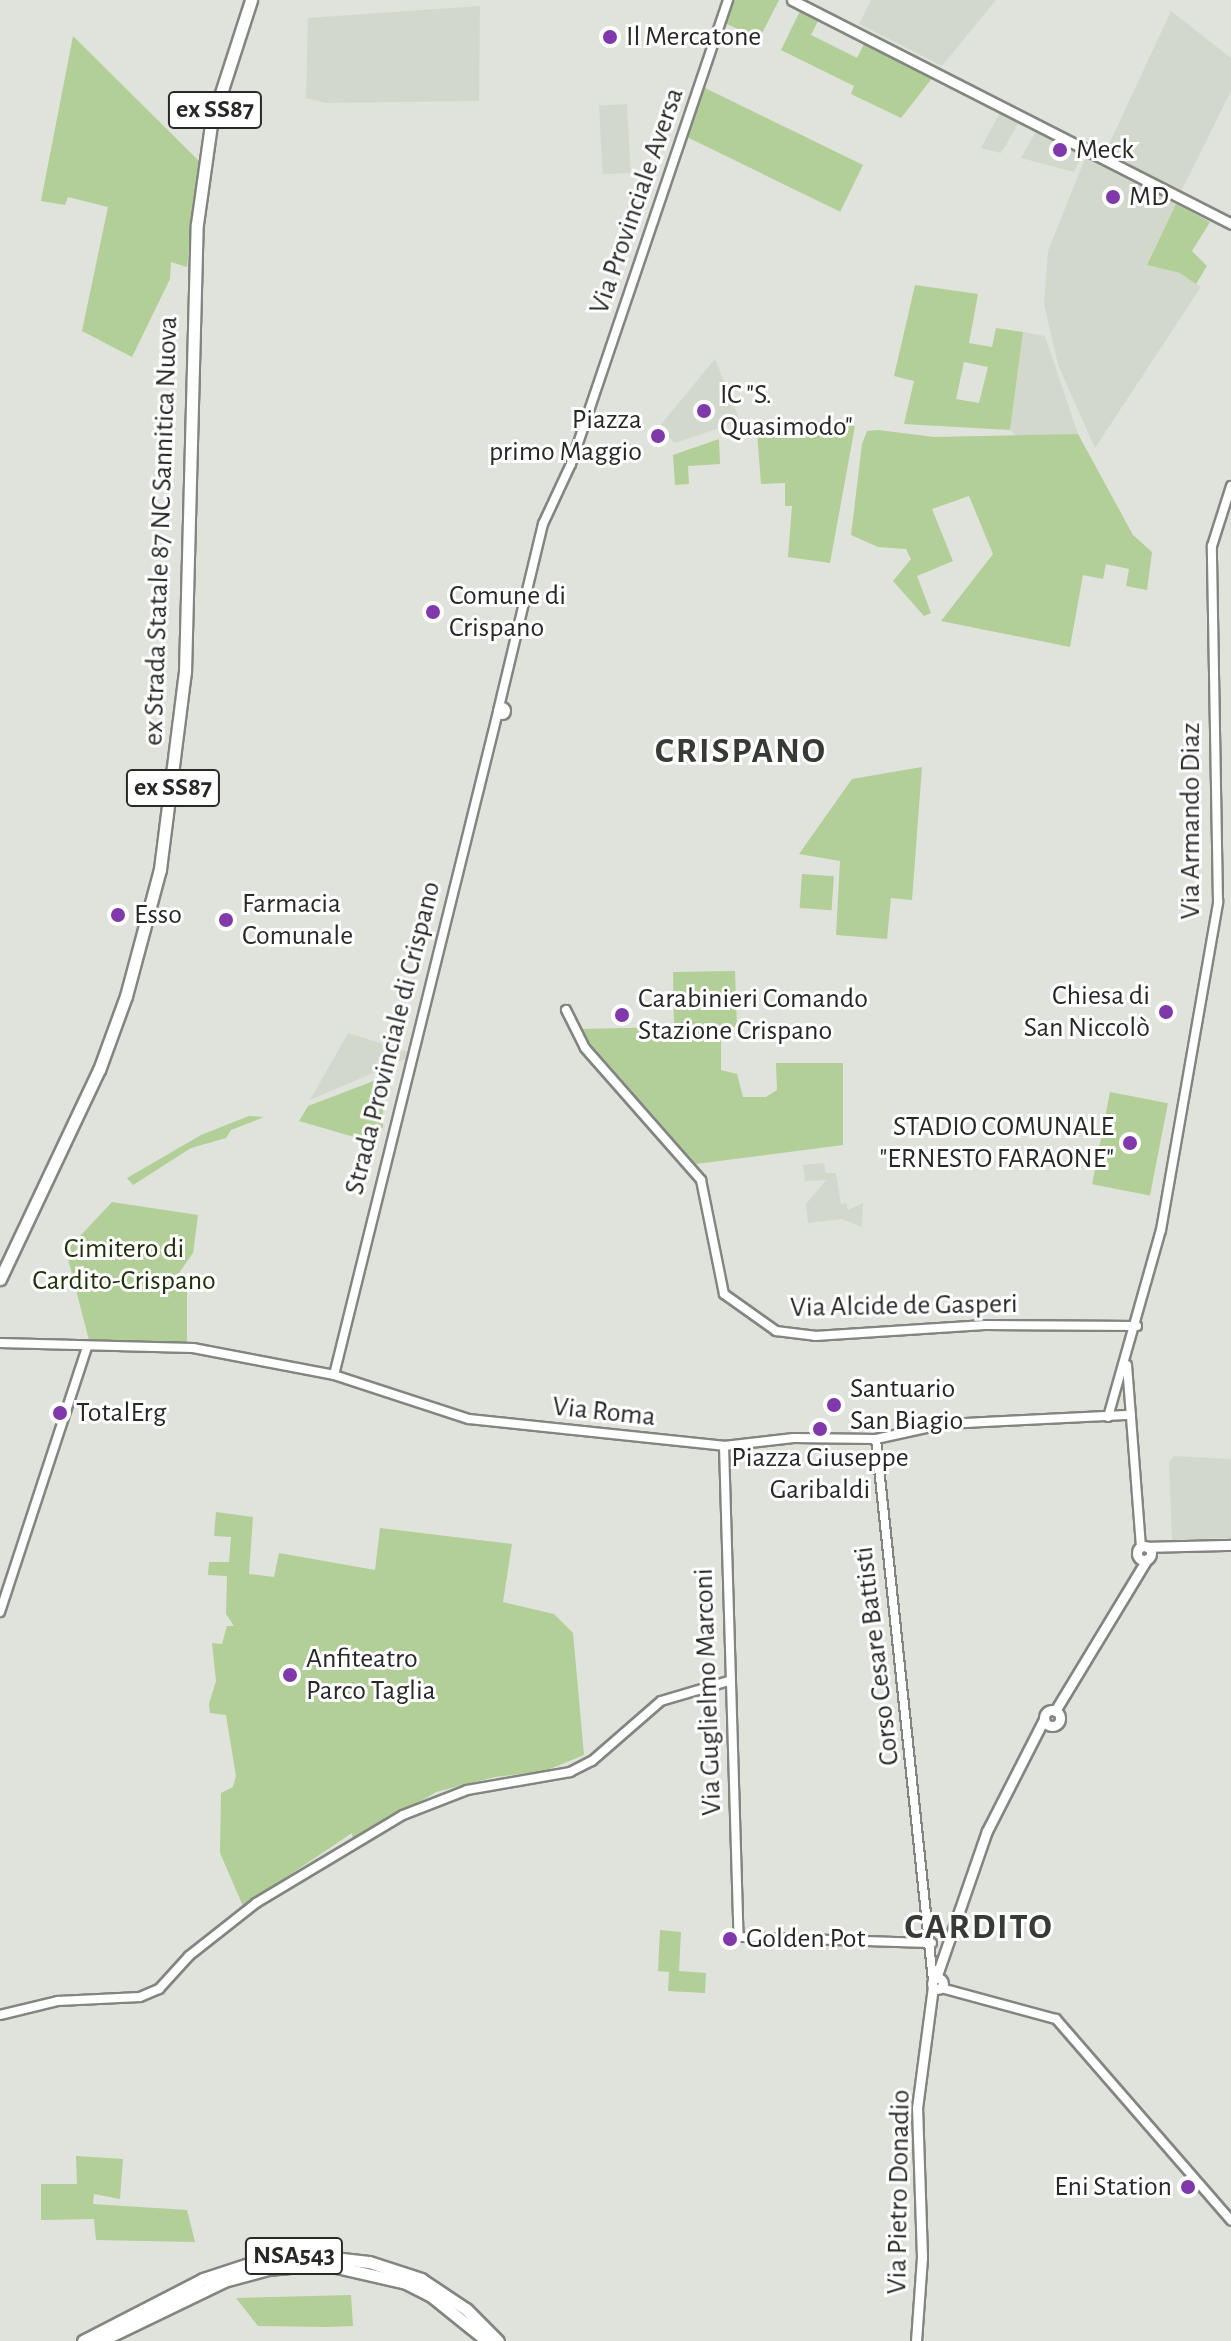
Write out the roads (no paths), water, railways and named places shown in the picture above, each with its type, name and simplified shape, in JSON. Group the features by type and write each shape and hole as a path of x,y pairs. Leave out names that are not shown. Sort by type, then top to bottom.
{"highway":[{"name":"ex Strada Statale 87 NC Sannitica Nuova","path":"0,1279 74,1130 126,996 171,805 185,672 197,224 214,111 251,0"},
{"name":"NSA543","path":"83,2341 203,2279 262,2261 307,2255 369,2262 421,2279 466,2309 498,2341"},
{"name":"NSA543","path":"100,2341 224,2281 323,2264 406,2283 442,2303 487,2341"}],"main road":[{"path":"792,0 1231,224"},
{"path":"1144,1556 1159,1547 1231,1545"},
{"name":"Via Pietro Donadio","path":"916,2341 922,2257 917,2108 940,1984 987,1831 1047,1722 1059,1721 1055,1711 1144,1556"}],"street":[{"name":"Via Provinciale Aversa","path":"571,464 728,0"},
{"name":"Strada Provinciale di Crispano","path":"334,1375 537,545 556,491 571,464"},
{"name":"Via Armando Diaz","path":"1108,1417 1137,1326 1161,1230 1218,902 1212,546 1231,486"},
{"name":"Via Alcide de Gasperi","path":"566,1010 585,1048 690,1164 709,1205 724,1294 776,1331 815,1336 985,1325 1137,1326"},
{"name":"Via Roma","path":"0,1343 87,1348 193,1348 334,1375 469,1419 724,1446 794,1438 876,1439 944,1424 1131,1415"},
{"path":"0,1612 87,1348"},
{"path":"1127,1361 1144,1556"},
{"path":"1119,1386 1124,1383 1129,1389"},
{"name":"Corso Cesare Battisti","path":"876,1439 932,1943 940,1984"},
{"name":"Via Guglielmo Marconi","path":"724,1446 739,1937 932,1943"},
{"path":"0,2015 58,2001 126,2001 159,1989 189,1956 256,1903 403,1815 467,1790 570,1772 592,1761 661,1701 729,1681"},
{"path":"940,1984 1056,2019 1231,2220"}],"place":[{"name":"Il Mercatone","path":"610,37"},
{"name":"Meck","path":"1060,150"},
{"name":"MD","path":"1113,197"},
{"name":"IC \"S. Quasimodo\"","path":"704,411"},
{"name":"Piazza primo Maggio","path":"658,436"},
{"name":"Comune di Crispano","path":"433,612"},
{"name":"Esso","path":"118,915"},
{"name":"Farmacia Comunale","path":"226,920"},
{"name":"Chiesa di San Niccolò","path":"1166,1012"},
{"name":"Carabinieri Comando Stazione Crispano","path":"622,1015"},
{"name":"STADIO COMUNALE \"ERNESTO FARAONE\"","path":"1130,1143"},
{"name":"Santuario San Biagio","path":"834,1405"},
{"name":"TotalErg","path":"60,1413"},
{"name":"Piazza Giuseppe Garibaldi","path":"820,1429"},
{"name":"Anfiteatro Parco Taglia","path":"290,1675"},
{"name":"Golden Pot","path":"730,1939"},
{"name":"Eni Station","path":"1188,2187"}],"district":[{"name":"CRISPANO","path":"741,752"},
{"name":"CARDITO","path":"979,1928"}],"park label":[{"name":"Cimitero di Cardito-Crispano","path":"124,1265"}]}
